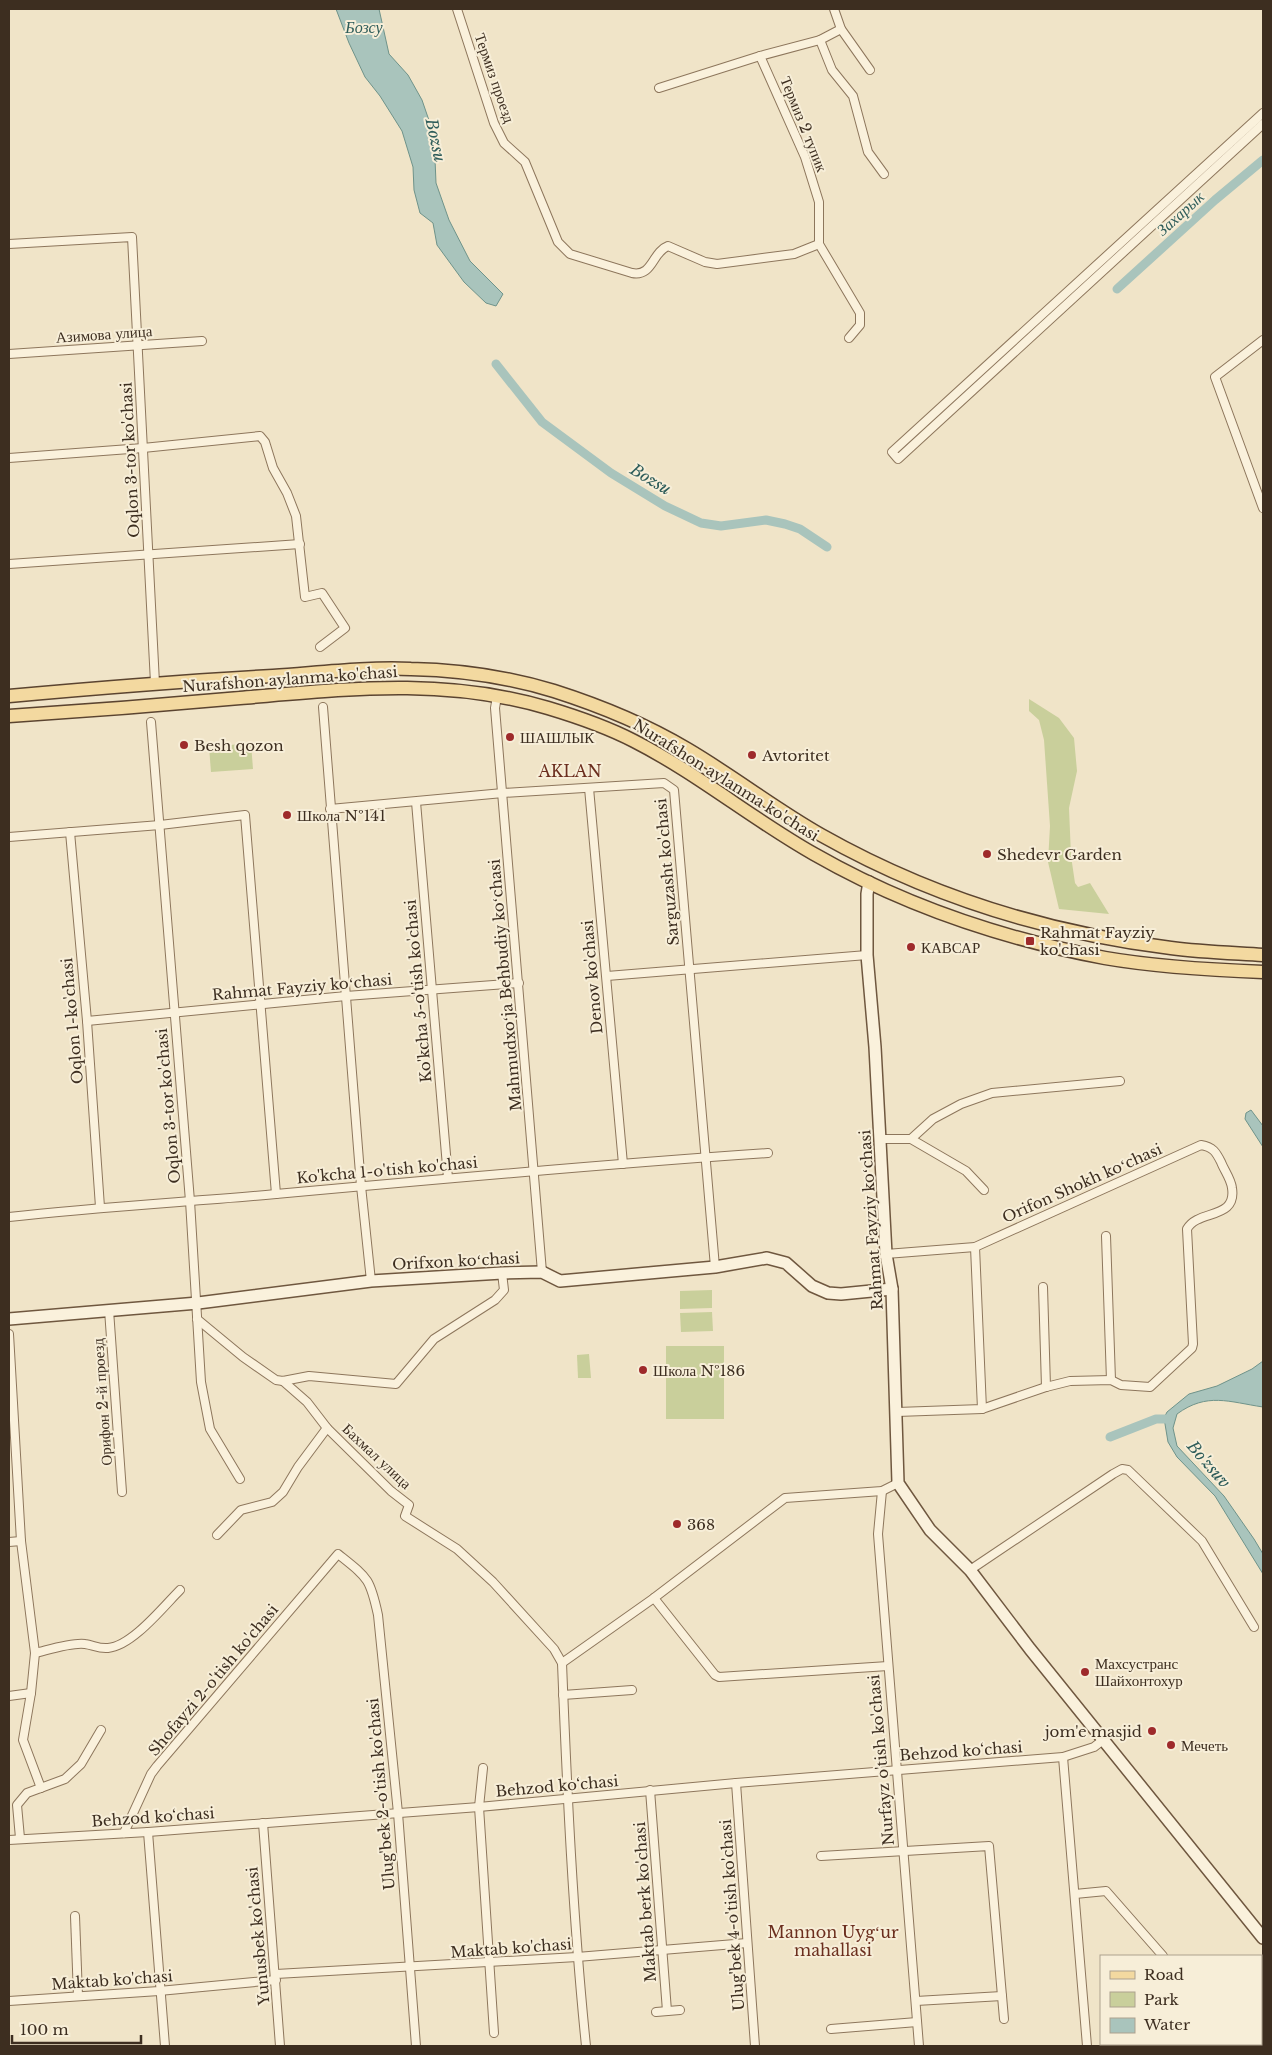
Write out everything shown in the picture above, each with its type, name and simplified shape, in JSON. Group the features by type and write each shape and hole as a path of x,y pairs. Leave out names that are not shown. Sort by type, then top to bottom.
{"main road":[{"name":"Nurafshon aylanma ko'chasi","path":"9,696 155,683 414,669 503,679 552,691 614,711 691,752 791,817 870,861 975,905 1108,939 1154,946 1263,955"},
{"name":"Nurafshon aylanma ko'chasi","path":"9,716 358,688 425,687 496,696 547,707 596,724 637,743 681,768 778,833 869,882 952,917 1056,948 1108,958 1171,966 1263,972"},
{"path":"547,707 553,706 557,701 556,695 552,691"},
{"path":"637,743 636,732 645,726"},
{"path":"1056,948 1065,940 1064,933 1060,928"},
{"path":"1263,955 1258,964 1263,972"}],"street":[{"name":"Термиз проезд","path":"458,9 494,123 504,143 525,162 558,242 570,254 641,274 648,269 663,248 668,246 705,262 717,264 794,254 819,244"},
{"path":"834,9 841,28 870,70"},
{"path":"659,88 760,56 820,40 841,28"},
{"path":"820,40 832,70 853,96 868,152 884,174"},
{"name":"Термиз 2 тупик","path":"760,56 805,157 819,202 819,244"},
{"path":"1263,112 892,452 898,459 1263,124"},
{"name":"Oqlon 3-tor ko'chasi","path":"9,244 132,237 155,683"},
{"path":"819,244 860,313 860,324 849,338"},
{"path":"1263,340 1215,377 1263,508"},
{"name":"Азимова улица","path":"9,354 202,341"},
{"path":"9,458 143,448 260,436 265,442 273,468 287,493 296,516 305,596 322,593 345,628 320,647"},
{"path":"9,564 300,544"},
{"name":"Mahmudxoʻja Behbudiy koʻchasi","path":"496,696 495,708 520,983 542,1272"},
{"path":"323,707 361,1186 371,1281"},
{"name":"Oqlon 3-tor ko'chasi","path":"152,722 198,1303 201,1382 210,1429 240,1479"},
{"name":"Sarguzasht ko'chasi","path":"330,809 503,793 664,783 674,790 715,1267"},
{"name":"Denov ko'chasi","path":"589,788 623,1164"},
{"name":"Ko'kcha 5-o'tish ko'chasi","path":"416,802 448,1178"},
{"path":"9,837 160,825 245,815 262,1004 276,1194"},
{"name":"Oqlon 1-ko'chasi","path":"70,832 87,1022 100,1207"},
{"name":"Rahmat Fayziy koʻchasi","path":"869,882 867,894 867,955 875,1047 886,1254 892,1289 898,1483"},
{"path":"607,976 867,955"},
{"name":"Rahmat Fayziy koʻchasi","path":"87,1022 346,996 520,983"},
{"path":"911,1139 933,1119 961,1104 992,1093 1120,1081"},
{"path":"879,1139 911,1139 966,1171 984,1190"},
{"name":"Orifon Shokh koʻchasi","path":"886,1254 974,1247 1201,1145 1209,1146 1216,1152 1232,1187 1232,1198 1226,1208 1190,1223 1187,1229 1192,1348 1150,1387 1121,1385 1112,1380"},
{"name":"Ko'kcha 1-o'tish ko'chasi","path":"9,1217 100,1207 276,1194 535,1170 768,1153"},
{"path":"897,1412 982,1409 1046,1387 1070,1381 1112,1380 1106,1236"},
{"path":"974,1247 982,1409"},
{"name":"Orifxon koʻchasi","path":"9,1319 198,1303 371,1281 542,1272 560,1281 715,1267 762,1258 774,1258 786,1263 812,1286 828,1293 841,1294 892,1289"},
{"path":"283,1381 309,1376 396,1384 434,1339 495,1300 504,1290 502,1273"},
{"path":"1043,1287 1046,1387"},
{"name":"Орифон 2-й проезд","path":"109,1310 122,1492"},
{"name":"Бахмал улица","path":"198,1319 242,1357 276,1380 283,1381 307,1402 327,1428 391,1491 409,1505 405,1516 457,1549 493,1582 554,1649 562,1663"},
{"path":"9,1334 11,1428 21,1541 35,1653 31,1693 23,1740 41,1788"},
{"path":"218,1535 241,1510 272,1502 283,1492 298,1467 327,1428"},
{"path":"970,1570 1113,1474 1122,1469 1128,1470 1202,1541 1254,1628"},
{"path":"586,2046 577,1957 562,1663 654,1598 785,1498 882,1491 898,1483 930,1530 970,1570 1030,1649 1263,1938"},
{"name":"Nurfayz o'tish ko'chasi","path":"882,1491 878,1534 919,2046"},
{"path":"9,1542 21,1541"},
{"name":"Ulug'bek 2-o'tish ko'chasi","path":"338,1554 365,1575 373,1591 378,1616 398,1813 416,2046"},
{"name":"Shofayzi 2-o'tish ko'chasi","path":"124,1833 135,1807 157,1766 338,1554"},
{"path":"35,1653 85,1644 96,1648 110,1648 122,1643 141,1630 180,1590"},
{"name":"Nurfayz o'tish ko'chasi","path":"654,1598 719,1677 888,1666"},
{"path":"564,1696 632,1690"},
{"path":"9,1696 31,1693"},
{"path":"20,1838 17,1805 27,1793 64,1779 81,1764 101,1730"},
{"name":"Behzod ko‘chasi","path":"9,1840 263,1824 480,1807 650,1790 1063,1757 1094,1747 1103,1740"},
{"path":"1063,1757 1087,2046"},
{"path":"483,1768 480,1807 494,2033"},
{"name":"Ulug'bek 4-o'tish ko'chasi","path":"736,1783 755,2046"},
{"name":"Maktab berk ko'chasi","path":"650,1790 667,2011"},
{"name":"Yunusbek ko'chasi","path":"263,1824 280,2046"},
{"path":"148,1832 164,2046"},
{"name":"Nurfayz o'tish ko'chasi","path":"820,1856 989,1846 1004,2018"},
{"path":"1075,1894 1106,1891 1162,1955"},
{"path":"75,1916 78,1996"},
{"name":"Maktab ko'chasi","path":"9,2001 159,1991 276,1977 577,1957 747,1943"},
{"path":"916,2001 1002,1996"},
{"path":"656,2012 680,2010"},
{"path":"831,2029 917,2022"}],"green space":[{"path":"1029,699 1059,718 1074,738 1077,771 1069,808 1071,856 1075,883 1078,887 1090,883 1109,914 1059,909 1048,862 1050,826 1044,740 1039,720 1029,711"},
{"path":"251,743 253,769 211,772 209,747"},
{"path":"712,1290 712,1308 680,1309 680,1291"},
{"path":"712,1312 713,1331 681,1332 680,1313"},
{"path":"666,1346 724,1346 724,1419 666,1419"},
{"path":"589,1354 591,1378 578,1378 577,1355"}],"water":[{"name":"Бозсу","path":"336,9 379,9 389,54 408,75 422,100 434,135 436,183 449,220 470,261 503,294 496,306 486,303 464,282 437,245 433,223 420,213 414,190 413,167 402,131 380,96 365,77"},
{"path":"1251,1110 1263,1126 1263,1147 1245,1119 1246,1113"},
{"path":"1263,1361 1263,1407 1219,1400 1198,1403 1177,1414 1173,1428 1177,1446 1224,1496 1254,1539 1263,1554 1263,1574 1215,1496 1177,1457 1168,1442 1164,1418 1167,1412 1189,1394 1217,1386 1252,1369"}],"waterway":[{"name":"Захарык","path":"1117,289 1215,200 1263,160"},
{"name":"Bozsu","path":"496,364 542,422 611,473 665,506 701,523 721,526 766,520 785,524 800,529 827,547"},
{"path":"1110,1437 1156,1419 1168,1419"}],"place":[{"name":"ШАШЛЫК","path":"510,737"},
{"name":"Besh qozon","path":"184,745"},
{"name":"Avtoritet","path":"752,755"},
{"name":"Школа №141","path":"287,815"},
{"name":"Shedevr Garden","path":"987,854"},
{"name":"Rahmat Fayziy ko'chasi","path":"1030,941"},
{"name":"КАВСАР","path":"911,947"},
{"name":"Школа №186","path":"643,1370"},
{"name":"368","path":"677,1524"},
{"name":"Махсустранс Шайхонтохур","path":"1085,1672"},
{"name":"jom'e masjid","path":"1152,1731"},
{"name":"Мечеть","path":"1171,1745"}],"district":[{"name":"AKLAN","path":"570,771"},
{"name":"Mannon Uygʻur mahallasi","path":"833,1941"}],"water label":[{"name":"Bo'zsuv","path":"1209,1464"}]}
